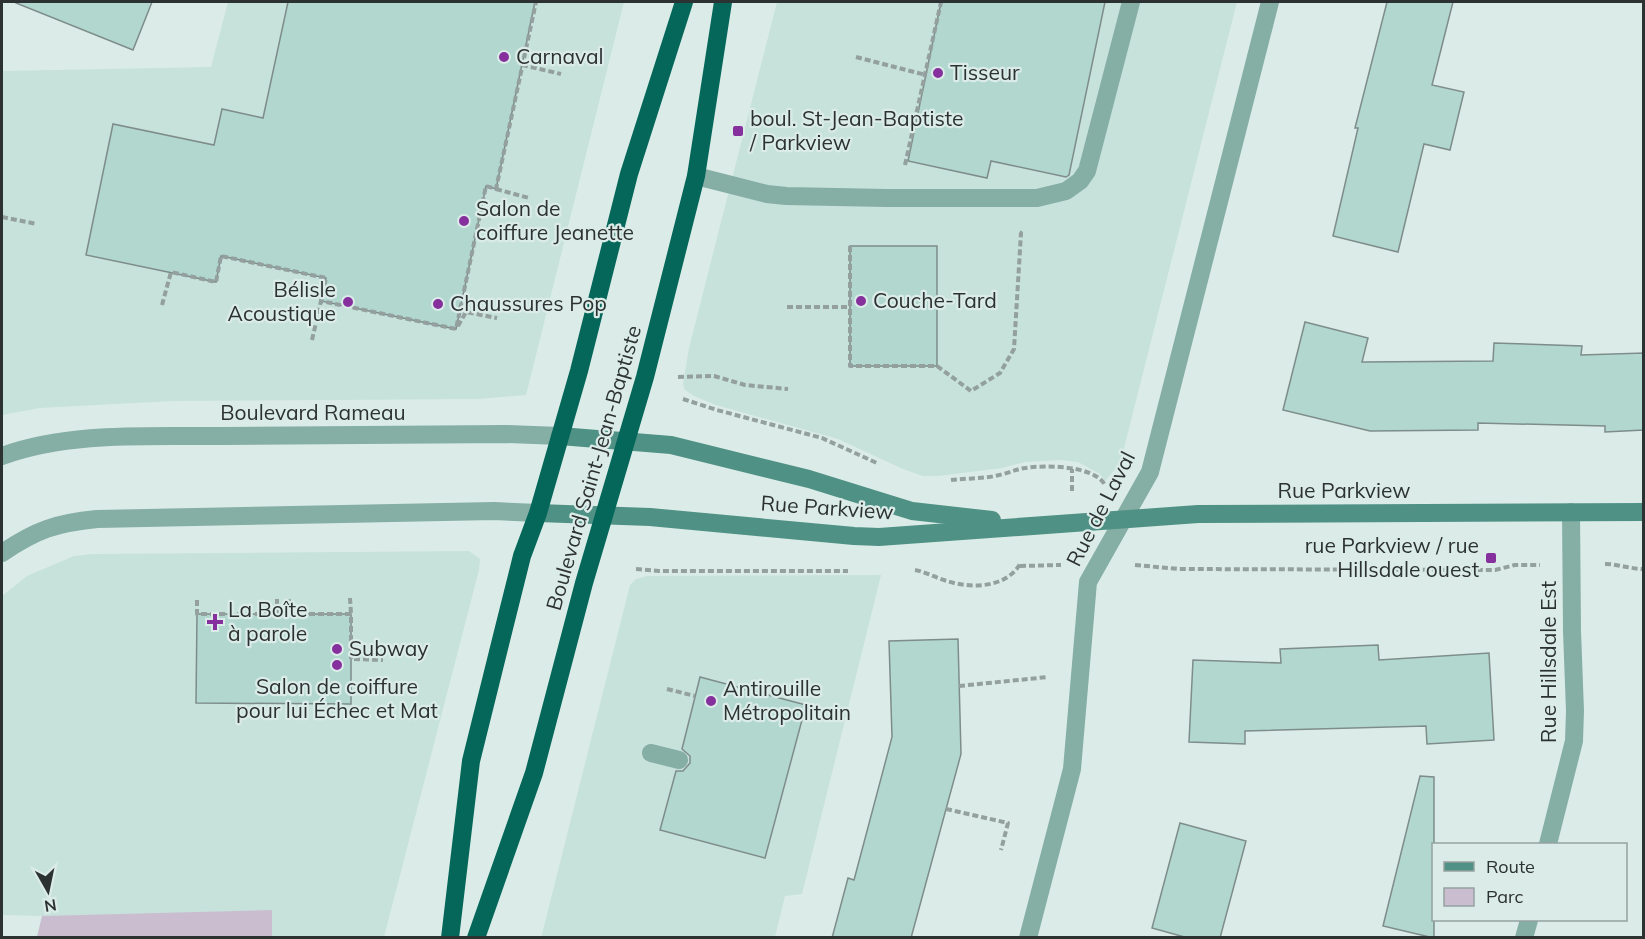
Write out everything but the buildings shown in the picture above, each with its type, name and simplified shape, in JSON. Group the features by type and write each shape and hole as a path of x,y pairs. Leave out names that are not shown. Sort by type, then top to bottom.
{"highway":[{"name":"Boulevard Saint-Jean-Baptiste","path":"450,938 471,761 522,556 538,513 579,371 629,174 684,2"},
{"name":"Boulevard Saint-Jean-Baptiste","path":"476,938 534,773 572,627 628,441 696,176 723,2"}],"street":[{"path":"696,176 767,195 1037,198 1066,191 1080,181 1087,171 1131,2"},
{"name":"Rue de Laval","path":"1028,938 1072,769 1088,582 1150,472 1270,2"},
{"name":"Boulevard Rameau","path":"2,456 23,448 57,441 116,438 506,434 628,441"},
{"name":"Rue Parkview","path":"628,441 671,445 699,451 809,479 912,511 1046,525"},
{"path":"2,553 26,537 50,527 97,519 494,511 605,515"},
{"name":"Rue Hillsdale Est","path":"1548,843 1574,741 1571,512"},
{"name":"Rue Parkview","path":"605,515 879,537 1198,514 1644,512"},
{"path":"651,753 679,760"},
{"path":"1524,938 1529,921"}],"path":[{"path":"496,189 536,2"},
{"path":"908,161 941,2"},
{"path":"856,57 926,75"},
{"path":"522,65 561,74"},
{"path":"456,329 486,186 529,198"},
{"path":"850,246 850,366 937,366 971,391 1000,373 1014,348 1021,233 993,219 993,198"},
{"path":"2,217 37,224"},
{"path":"162,305 171,272 216,282 221,256 326,278 312,340"},
{"path":"321,301 456,329"},
{"path":"787,307 850,307"},
{"path":"456,329 466,312 497,318"},
{"path":"677,377 714,376 745,385 788,390"},
{"name":"Rue Parkview","path":"683,399 822,438 888,468"},
{"path":"941,482 1048,466 1072,469 1102,480"},
{"path":"1072,469 1072,493"},
{"path":"1618,564 1631,569 1644,569"},
{"path":"1153,565 1179,569 1495,570 1515,565"},
{"path":"910,570 917,570 959,585 985,585 998,582 1020,566"},
{"path":"636,568 681,571 853,571"},
{"path":"350,598 351,659 383,660"},
{"path":"277,599 277,614"},
{"path":"288,614 289,599"},
{"path":"197,600 197,614 351,614"},
{"path":"959,686 1080,673"},
{"path":"667,689 695,696"},
{"path":"946,809 1008,823 1001,849"}],"shaded area":[{"path":"228,2 624,2 526,395 478,399 172,401 40,408 2,415 2,71 211,67"},
{"path":"777,2 1237,2 1124,448 1118,466 1105,481 1100,474 1078,462 1061,460 1025,462 1002,468 923,476 838,439 716,405 685,390 683,384 689,348"},
{"path":"469,551 480,559 479,570 384,937 37,937 42,916 2,915 2,596 27,576 74,556 92,554"},
{"path":"881,575 802,894 785,896 775,937 541,938 630,585 636,579 647,576"}],"green space":[{"path":"272,910 272,937 37,937 42,916"}],"place":[{"name":"Carnaval","path":"504,57"},
{"name":"Tisseur","path":"938,73"},
{"name":"boul. St-Jean-Baptiste / Parkview","path":"738,131"},
{"name":"Salon de coiffure Jeanette","path":"464,221"},
{"name":"Couche-Tard","path":"861,301"},
{"name":"Bélisle Acoustique","path":"348,302"},
{"name":"Chaussures Pop","path":"438,304"},
{"name":"rue Parkview / rue Hillsdale ouest","path":"1491,558"},
{"name":"La Boîte à parole","path":"215,622"},
{"name":"Subway","path":"337,649"},
{"name":"Salon de coiffure pour lui Échec et Mat","path":"337,665"},
{"name":"Antirouille Métropolitain","path":"711,701"}]}
